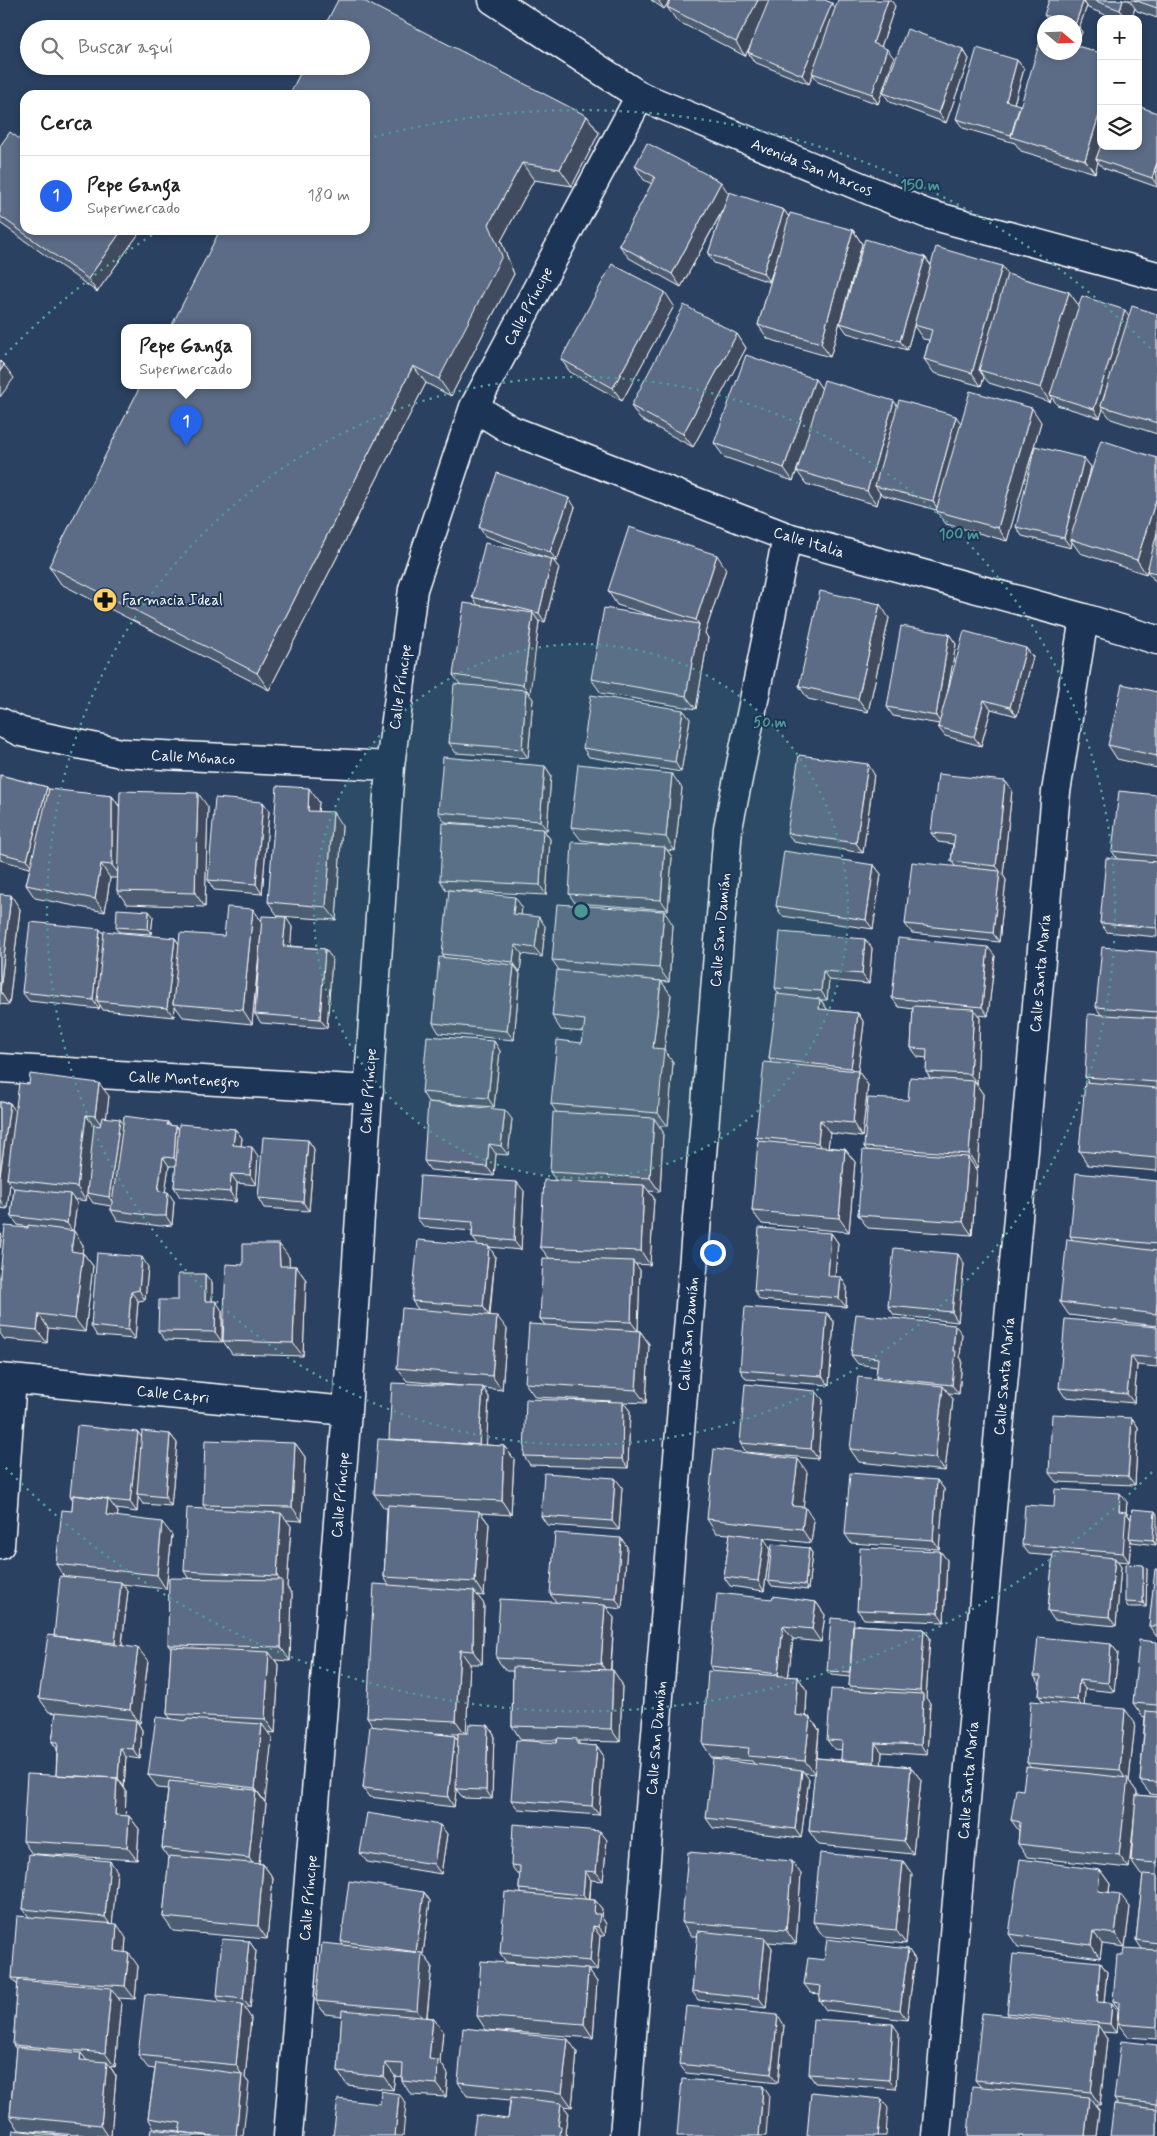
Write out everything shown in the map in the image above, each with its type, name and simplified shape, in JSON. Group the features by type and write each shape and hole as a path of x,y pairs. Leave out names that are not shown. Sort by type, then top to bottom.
{"street":[{"name":"Avenida San Marcos","path":"493,0 640,96 927,214 1157,276"},
{"name":"Calle Príncipe","path":"288,2136 347,1411 390,766 413,589 474,407 640,96"},
{"name":"Calle Italia","path":"474,407 511,430 788,537 1084,618 1157,640"},
{"name":"Calle San Damián","path":"624,2136 728,828 788,537"},
{"name":"Calle Santa María","path":"936,2136 1056,792 1084,618"},
{"name":"Calle Mónaco","path":"0,722 21,732 121,753 390,766"},
{"name":"Calle Montenegro","path":"0,1068 368,1090"},
{"name":"Calle Capri","path":"6,1378 347,1411"},
{"path":"0,1545 6,1378"}],"building":[{"path":"338,0 362,0 587,116 560,169 522,163 489,224 502,256 439,379 413,366 257,673 49,566 139,389 251,389 251,324 173,324 217,235 370,235 370,90 292,90 299,75 370,75 370,20 328,20"},
{"path":"671,0 758,0 736,42 667,7"},
{"path":"769,0 825,0 832,3 802,75 748,52"},
{"path":"838,0 888,0 873,43 887,49 872,94 812,73"},
{"path":"1049,0 1078,0 1083,2 1078,15 1044,15"},
{"path":"1093,0 1123,0 1120,10"},
{"path":"1134,0 1157,0 1157,8"},
{"path":"907,29 963,49 939,113 883,93"},
{"path":"1082,47 1097,52 1097,122 1085,160 1011,137 1037,51 1037,60 1082,60"},
{"path":"977,48 1017,60 1006,101 1020,105 1011,135 956,119"},
{"path":"1142,107 1157,113 1157,163 1152,178 1096,159 1099,150 1142,150"},
{"path":"10,132 20,139 20,230 0,216 0,146"},
{"path":"647,143 721,182 672,274 619,245 655,177 635,166"},
{"path":"729,192 784,210 763,273 708,254"},
{"path":"790,213 853,230 821,343 758,325"},
{"path":"27,235 119,235 88,279"},
{"path":"865,239 925,257 900,341 840,323"},
{"path":"936,247 1002,266 972,373 924,359 932,330 914,325"},
{"path":"612,264 665,292 613,388 561,359"},
{"path":"1007,274 1069,292 1041,388 979,370"},
{"path":"1082,296 1125,310 1094,409 1050,395"},
{"path":"684,305 737,334 683,434 631,406"},
{"path":"1132,306 1157,314 1157,423 1101,406"},
{"path":"746,355 815,379 784,468 714,443"},
{"path":"0,361 4,365 0,371"},
{"path":"824,380 894,401 867,491 797,471"},
{"path":"970,391 1032,408 998,528 936,511"},
{"path":"899,400 956,416 933,501 875,486"},
{"path":"1101,440 1157,458 1157,496 1137,560 1070,539"},
{"path":"1035,446 1084,458 1064,538 1016,527"},
{"path":"497,473 569,498 550,552 479,527"},
{"path":"629,527 717,555 696,620 608,591"},
{"path":"1157,533 1157,573 1147,571"},
{"path":"485,543 552,559 539,613 472,597"},
{"path":"820,591 880,604 858,699 799,686"},
{"path":"464,603 533,613 523,685 453,675"},
{"path":"604,608 699,624 686,696 591,679"},
{"path":"901,626 949,634 936,716 887,707"},
{"path":"964,631 1026,648 1010,707 984,700 974,737 938,727"},
{"path":"454,684 526,690 522,749 449,743"},
{"path":"1122,684 1157,692 1157,756 1108,745"},
{"path":"591,695 683,710 675,762 583,748"},
{"path":"799,755 868,764 856,843 787,833"},
{"path":"443,757 545,766 540,821 438,812"},
{"path":"578,764 672,774 666,837 571,827"},
{"path":"938,774 1005,781 996,866 951,861 955,835 931,833"},
{"path":"0,775 47,787 27,860 0,853"},
{"path":"277,786 309,788 308,811 333,812 326,907 268,902"},
{"path":"49,789 112,796 112,865 101,864 95,899 26,885"},
{"path":"120,791 198,793 195,893 117,891"},
{"path":"1119,791 1157,795 1157,856 1112,851"},
{"path":"215,798 263,802 256,884 208,880"},
{"path":"443,823 543,829 540,885 440,880"},
{"path":"572,842 665,847 661,900 569,894"},
{"path":"784,851 874,865 866,920 776,906"},
{"path":"1106,858 1157,862 1157,928 1100,923"},
{"path":"912,862 1000,871 993,933 905,924"},
{"path":"449,890 515,897 513,914 539,917 535,948 515,945 513,962 442,954"},
{"path":"0,894 11,895 0,991"},
{"path":"557,904 664,911 659,968 552,960"},
{"path":"227,907 253,909 243,1010 173,1004 180,933 224,936"},
{"path":"117,909 149,911 148,929 116,927"},
{"path":"262,916 286,917 283,946 325,949 320,1019 255,1014"},
{"path":"30,922 100,929 93,1000 22,992"},
{"path":"104,931 175,938 167,1008 97,1001"},
{"path":"780,932 865,939 862,974 823,971 821,991 775,988"},
{"path":"898,938 988,947 982,1007 892,998"},
{"path":"1102,947 1157,952 1157,1012 1096,1007"},
{"path":"439,957 514,965 507,1031 433,1023"},
{"path":"557,970 661,981 653,1048 664,1049 658,1113 551,1104 557,1040 582,1043 585,1020 552,1016"},
{"path":"777,994 820,999 819,1009 858,1013 851,1068 769,1059"},
{"path":"913,1006 974,1009 970,1074 926,1072 927,1049 911,1048"},
{"path":"1088,1014 1157,1018 1157,1082 1085,1077"},
{"path":"427,1036 494,1041 488,1098 422,1092"},
{"path":"764,1062 858,1071 853,1123 820,1120 818,1143 756,1137"},
{"path":"30,1074 99,1083 95,1116 86,1115 77,1187 7,1179 19,1083 29,1084"},
{"path":"910,1077 974,1081 969,1154 864,1147 868,1098 908,1100"},
{"path":"1085,1082 1157,1088 1157,1158 1079,1151"},
{"path":"0,1102 10,1103 0,1175"},
{"path":"428,1102 505,1110 501,1146 489,1144 487,1167 424,1161"},
{"path":"553,1112 654,1118 650,1178 550,1172"},
{"path":"124,1116 168,1122 167,1125 176,1126 174,1158 163,1157 158,1191 168,1192 166,1216 111,1210"},
{"path":"102,1117 120,1119 109,1197 87,1193 94,1125 100,1126"},
{"path":"179,1124 235,1129 233,1145 252,1147 250,1175 231,1174 230,1192 174,1187"},
{"path":"263,1137 308,1140 303,1202 258,1198"},
{"path":"758,1141 845,1149 839,1218 752,1211"},
{"path":"863,1150 968,1157 963,1222 858,1215"},
{"path":"1076,1173 1157,1181 1157,1244 1070,1236"},
{"path":"420,1176 517,1182 514,1241 472,1237 473,1222 417,1218"},
{"path":"544,1180 644,1185 641,1251 540,1247"},
{"path":"14,1188 70,1194 67,1223 11,1216"},
{"path":"28,1225 74,1231 71,1251 83,1253 75,1319 39,1314 37,1330 0,1326 0,1275 5,1226 28,1228"},
{"path":"759,1228 831,1233 828,1276 841,1277 839,1298 754,1291"},
{"path":"1067,1239 1157,1251 1156,1314 1060,1302"},
{"path":"418,1240 489,1246 483,1306 412,1301"},
{"path":"243,1244 279,1244 280,1266 296,1266 293,1343 223,1341 226,1264 243,1265"},
{"path":"894,1248 958,1254 952,1312 888,1306"},
{"path":"97,1253 142,1257 139,1290 131,1292 128,1330 91,1326"},
{"path":"543,1258 633,1261 631,1322 540,1319"},
{"path":"178,1274 205,1274 205,1301 216,1301 215,1332 158,1331 159,1300 178,1300"},
{"path":"745,1307 827,1313 822,1376 740,1370"},
{"path":"402,1308 497,1316 492,1376 397,1368"},
{"path":"856,1314 955,1325 953,1351 956,1351 952,1385 876,1377 878,1358 851,1355"},
{"path":"1065,1319 1157,1327 1157,1358 1131,1356 1127,1394 1059,1388"},
{"path":"529,1324 640,1331 636,1390 525,1383"},
{"path":"858,1377 943,1386 935,1458 850,1449"},
{"path":"392,1383 483,1387 479,1445 389,1439"},
{"path":"745,1384 816,1391 811,1449 740,1443"},
{"path":"526,1399 623,1402 622,1459 524,1456"},
{"path":"1052,1414 1132,1418 1128,1476 1049,1473"},
{"path":"77,1426 138,1432 130,1502 70,1496"},
{"path":"142,1431 170,1434 165,1497 137,1494"},
{"path":"378,1439 504,1446 502,1501 374,1494"},
{"path":"205,1440 295,1443 292,1507 203,1505"},
{"path":"714,1449 798,1459 792,1506 805,1507 802,1529 707,1519"},
{"path":"544,1473 615,1478 612,1521 541,1516"},
{"path":"850,1473 937,1480 933,1540 845,1534"},
{"path":"1055,1489 1120,1493 1119,1511 1126,1512 1123,1553 1022,1545 1025,1505 1054,1507"},
{"path":"73,1495 108,1499 106,1515 162,1522 157,1575 56,1564 62,1510 72,1511"},
{"path":"388,1505 479,1511 475,1582 384,1577"},
{"path":"187,1508 281,1513 277,1576 184,1571"},
{"path":"1132,1509 1155,1511 1153,1540 1129,1538"},
{"path":"555,1533 621,1538 616,1599 550,1594"},
{"path":"730,1533 764,1538 758,1581 724,1577"},
{"path":"772,1544 809,1548 805,1585 768,1581"},
{"path":"860,1548 940,1551 938,1613 857,1610"},
{"path":"1053,1552 1115,1558 1109,1617 1048,1611"},
{"path":"1125,1564 1143,1565 1143,1603 1125,1602"},
{"path":"1155,1569 1157,1569 1157,1626 1149,1626"},
{"path":"60,1576 121,1582 115,1643 54,1636"},
{"path":"169,1578 282,1580 281,1647 168,1645"},
{"path":"374,1584 474,1591 473,1651 460,1650 456,1721 367,1717"},
{"path":"717,1593 772,1599 773,1596 816,1602 812,1629 783,1626 778,1674 710,1666"},
{"path":"500,1599 605,1605 601,1664 496,1658"},
{"path":"831,1618 854,1620 850,1672 827,1671"},
{"path":"853,1625 924,1629 920,1691 849,1686"},
{"path":"48,1635 138,1648 130,1710 39,1698"},
{"path":"1038,1637 1111,1644 1108,1683 1079,1680 1077,1700 1039,1696 1041,1676 1034,1676"},
{"path":"1139,1640 1157,1642 1157,1705 1133,1703"},
{"path":"171,1647 269,1652 265,1719 167,1714"},
{"path":"513,1667 613,1670 611,1729 512,1726"},
{"path":"708,1671 798,1677 795,1715 810,1717 805,1761 748,1756 749,1748 703,1744"},
{"path":"831,1689 923,1694 921,1745 875,1743 874,1762 841,1760 842,1741 827,1740"},
{"path":"1031,1701 1125,1709 1120,1770 1027,1763"},
{"path":"1146,1711 1157,1712 1157,1782 1140,1781"},
{"path":"56,1712 136,1720 133,1749 120,1748 118,1778 56,1775 58,1742 52,1742"},
{"path":"156,1717 187,1721 187,1719 262,1724 255,1788 148,1775"},
{"path":"469,1724 488,1725 486,1790 456,1789 458,1733 468,1733"},
{"path":"370,1726 455,1736 448,1797 363,1788"},
{"path":"558,1738 577,1739 577,1744 597,1746 592,1806 511,1800 516,1740 557,1743"},
{"path":"816,1758 911,1767 904,1841 809,1831"},
{"path":"713,1759 802,1770 795,1829 706,1818"},
{"path":"1026,1767 1128,1778 1119,1855 1018,1844 1020,1822 1011,1820 1016,1789 1023,1790"},
{"path":"27,1774 117,1778 115,1815 129,1816 127,1847 23,1841"},
{"path":"169,1781 256,1790 249,1858 162,1848"},
{"path":"1136,1795 1157,1797 1157,1863 1131,1861"},
{"path":"367,1813 440,1825 434,1864 360,1853"},
{"path":"513,1824 600,1831 596,1872 585,1871 583,1895 519,1889 520,1866 511,1865"},
{"path":"688,1852 792,1861 786,1930 682,1922"},
{"path":"820,1853 903,1861 896,1930 813,1922"},
{"path":"29,1854 110,1861 105,1917 23,1909"},
{"path":"169,1856 263,1864 258,1926 163,1917"},
{"path":"1020,1859 1100,1870 1098,1891 1120,1894 1115,1934 1093,1931 1091,1945 1009,1934"},
{"path":"1143,1874 1157,1875 1157,1943 1136,1940"},
{"path":"349,1881 424,1892 416,1952 341,1941"},
{"path":"505,1892 595,1900 594,1914 600,1914 598,1927 593,1926 590,1961 500,1953"},
{"path":"17,1916 117,1924 115,1951 129,1953 125,1986 12,1978"},
{"path":"698,1931 765,1938 759,1998 692,1991"},
{"path":"222,1939 249,1941 243,1999 217,1996"},
{"path":"827,1939 908,1949 900,2010 819,2000 821,1986 804,1984 808,1958 824,1960"},
{"path":"322,1943 422,1953 417,2010 316,2001"},
{"path":"1124,1948 1157,1950 1157,2027 1118,2024 1119,2002 1113,2001 1117,1955 1123,1955"},
{"path":"1013,1954 1100,1962 1097,2002 1112,2003 1110,2024 1007,2013"},
{"path":"481,1961 588,1969 584,2024 477,2016"},
{"path":"18,1980 111,1988 105,2053 13,2045"},
{"path":"145,1994 242,2004 236,2065 138,2055"},
{"path":"686,2006 778,2015 771,2074 679,2064"},
{"path":"342,2010 433,2018 429,2059 438,2060 437,2084 402,2081 403,2064 385,2063 384,2077 338,2072"},
{"path":"982,2013 1098,2025 1091,2092 975,2080"},
{"path":"813,2019 893,2024 889,2080 809,2074"},
{"path":"463,2028 568,2039 562,2093 458,2082"},
{"path":"1121,2041 1157,2045 1157,2104 1114,2099"},
{"path":"16,2047 81,2053 80,2060 107,2062 101,2125 10,2116"},
{"path":"156,2063 242,2074 236,2136 212,2136 179,2132 181,2123 148,2118"},
{"path":"682,2079 763,2086 759,2136 677,2136"},
{"path":"972,2086 1089,2097 1085,2136 968,2136"},
{"path":"381,2091 399,2094 395,2136 333,2136 338,2099 380,2104"},
{"path":"811,2092 882,2099 878,2136 807,2136"},
{"path":"511,2097 561,2103 558,2126 561,2126 560,2136 473,2136 476,2115 508,2119"},
{"path":"1114,2104 1157,2109 1157,2136 1110,2136"},
{"path":"151,2129 212,2136 150,2136"},
{"path":"13,2130 68,2136 12,2136"}],"place":[{"name":"Pepe Ganga","path":"186,446"},
{"name":"Farmacia Ideal","path":"105,600"}]}
